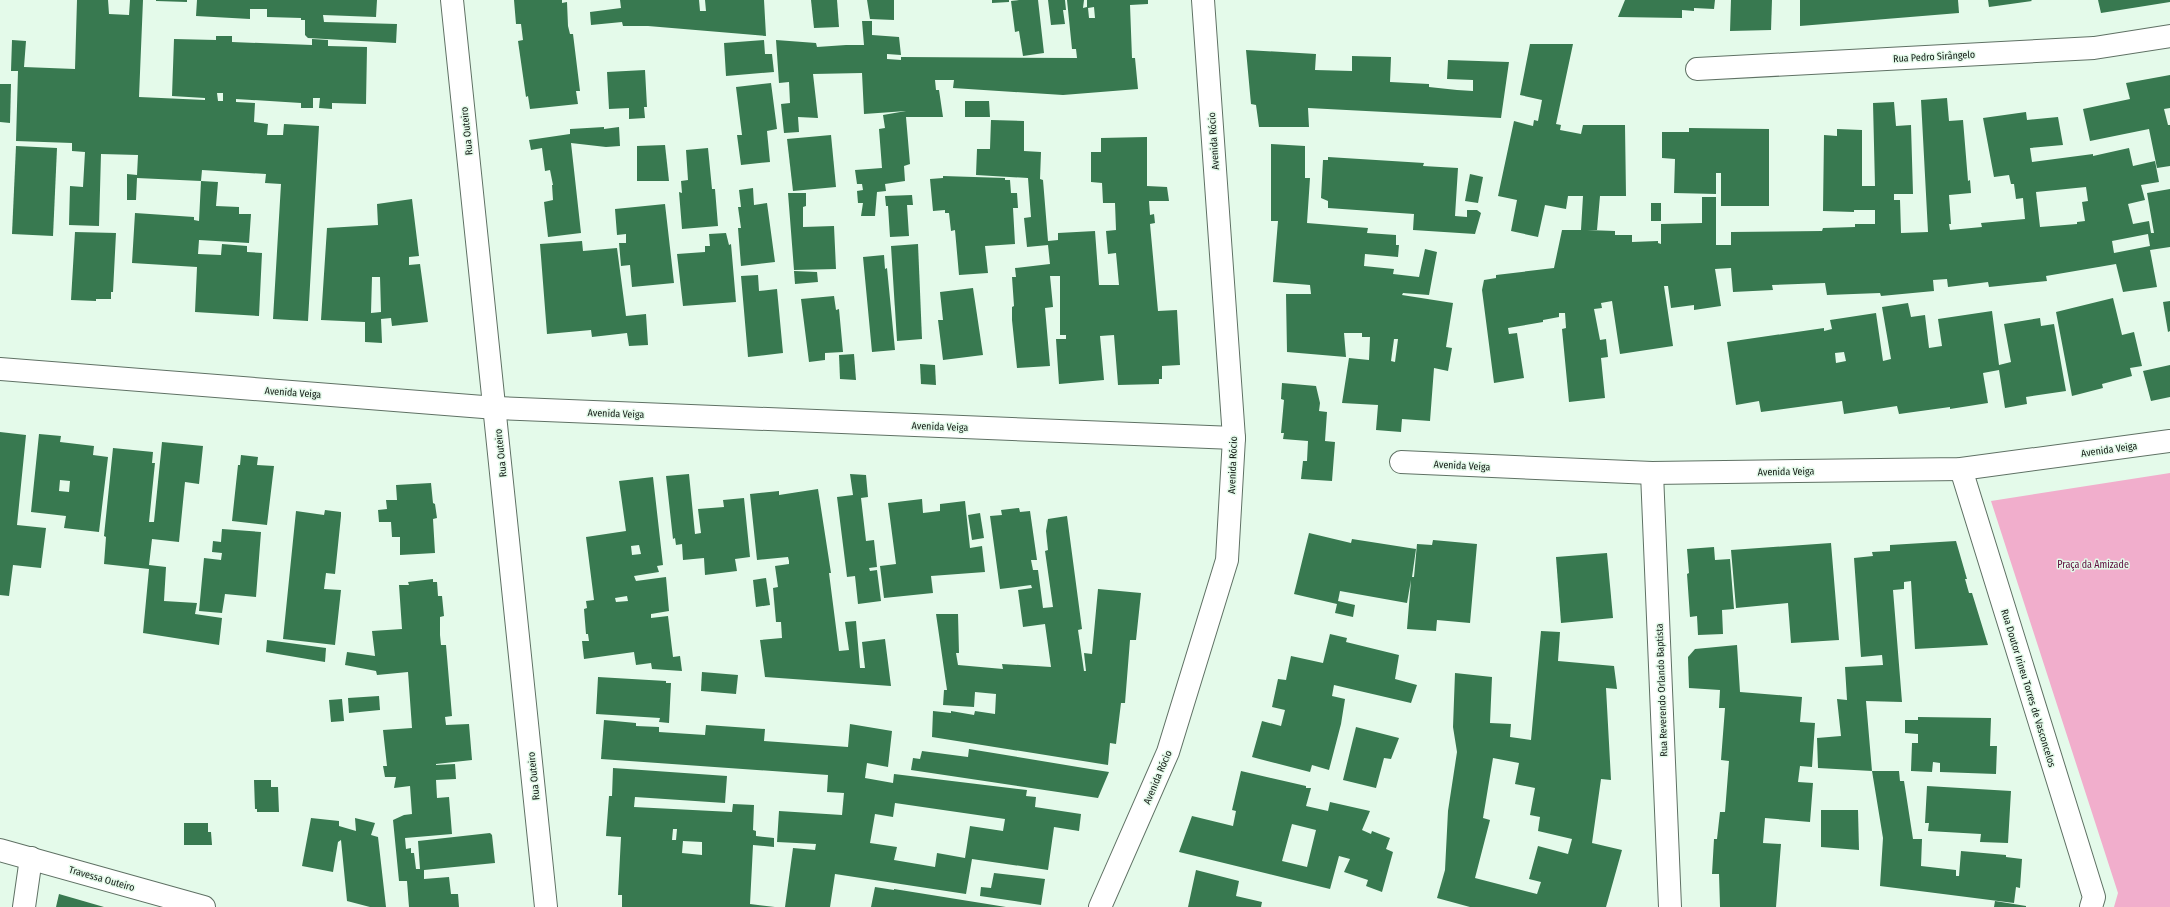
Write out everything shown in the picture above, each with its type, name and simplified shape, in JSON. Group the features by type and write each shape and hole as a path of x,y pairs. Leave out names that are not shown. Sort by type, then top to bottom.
{"street":[{"name":"Rua Outeiro","path":"452,0 496,408 546,907"},
{"name":"Avenida Rócio","path":"1100,907 1168,752 1227,560 1234,438 1203,0"},
{"name":"Rua Pedro Sirângelo","path":"1697,69 2094,48 2170,36"},
{"name":"Avenida Veiga","path":"0,369 496,408 1234,438"},
{"name":"Avenida Veiga","path":"1401,462 1652,473 1961,469 2170,441"},
{"name":"Rua Doutor Irineu Torres de Vasconcelos","path":"1961,469 2094,897 2091,907"},
{"name":"Rua Reverendo Orlando Baptista","path":"1652,473 1670,907"},
{"name":"Travessa Outeiro","path":"0,850 204,907"},
{"path":"24,907 31,858"}],"green space":[{"name":"Praça da Amizade","path":"2170,473 2170,907 2114,907 2118,893 1991,501"}],"building":[{"path":"77,0 108,0 109,14 129,15 130,0 143,0 139,97 205,100 205,98 172,96 174,39 216,40 216,36 232,36 232,42 312,45 312,39 328,40 328,46 367,47 366,104 332,103 332,109 319,108 320,98 313,98 313,108 301,108 301,103 236,99 236,102 255,103 254,122 268,124 267,135 283,135 284,124 319,126 308,321 273,319 281,184 265,183 266,174 202,170 201,181 137,178 136,200 127,200 127,174 137,175 138,155 101,154 99,226 69,225 70,186 83,187 85,152 72,151 72,143 16,141 18,71 11,71 12,40 26,41 24,67 75,69","holes":["217,93 223,93 223,101 218,101"]},
{"path":"187,0 187,2 156,1"},
{"path":"197,0 377,0 376,17 323,15 324,22 397,24 396,43 308,38 305,35 305,20 301,20 301,18 267,17 267,9 250,9 250,19 196,16"},
{"path":"514,0 562,0 562,3 567,2 568,26 570,34 573,34 580,91 576,91 578,104 530,109 528,96 526,97 518,41 523,40 521,24 516,24"},
{"path":"620,0 699,0 700,11 706,11 705,0 764,0 766,36 648,26 623,26 622,22 591,25 590,12 621,8"},
{"path":"811,0 837,0 839,27 814,28"},
{"path":"867,0 894,0 894,20 870,19"},
{"path":"992,0 1009,0 1009,2 992,3"},
{"path":"1038,0 1044,53 1023,56 1019,31 1015,32 1011,1"},
{"path":"1048,0 1065,0 1066,10 1063,10 1065,24 1051,25"},
{"path":"1067,0 1084,0 1083,8 1087,7 1087,0 1148,0 1148,4 1130,5 1132,58 1135,58 1138,89 1063,95 953,88 954,80 935,80 936,90 939,90 943,117 906,117 910,164 904,166 905,181 885,184 886,191 877,192 875,216 861,216 863,203 858,203 857,191 863,190 862,184 857,184 855,170 882,168 879,129 885,128 883,115 906,111 864,114 862,73 813,74 818,118 798,117 799,132 784,133 781,104 790,103 789,82 779,83 776,40 816,43 817,47 864,45 862,21 872,21 872,35 899,37 901,55 887,54 887,59 901,60 901,57 1077,58 1076,49 1072,49","holes":["1094,7 1095,18 1089,18 1088,8"]},
{"path":"1625,0 1715,0 1714,9 1694,8 1694,11 1682,10 1682,18 1618,17"},
{"path":"1731,0 1772,0 1771,30 1730,31"},
{"path":"1800,0 1958,0 1959,13 1800,26"},
{"path":"1988,0 2031,0 2032,1 1989,7"},
{"path":"2098,0 2170,0 2170,2 2101,13"},
{"path":"764,40 765,54 772,54 774,72 726,76 724,43"},
{"path":"1530,44 1573,44 1556,124 1561,125 1560,130 1581,134 1583,125 1625,125 1626,196 1600,196 1597,230 1587,230 1615,231 1615,235 1632,235 1632,242 1658,241 1658,243 1661,244 1661,224 1702,223 1702,197 1716,197 1716,245 1731,245 1731,232 1822,231 1823,228 1855,227 1855,224 1875,224 1875,210 1854,210 1854,212 1823,211 1824,135 1837,136 1837,129 1862,130 1862,186 1875,186 1873,103 1894,102 1896,126 1911,125 1913,194 1894,194 1894,200 1900,200 1901,233 1928,232 1921,100 1947,98 1949,121 1963,120 1968,181 1970,180 1971,193 1949,195 1950,230 1982,227 1981,223 2025,219 2023,198 2016,199 2014,184 2011,184 2009,175 1994,177 1983,118 2026,112 2027,120 2058,117 2063,145 2030,148 2032,162 2093,154 2093,156 2129,148 2133,166 2155,161 2159,182 2141,185 2145,200 2128,204 2133,224 2149,221 2151,233 2154,233 2147,193 2170,189 2170,247 2150,250 2157,287 2123,292 2116,264 2046,276 2047,281 1989,287 1988,282 1948,287 1947,279 1933,280 1934,291 1881,296 1880,293 1827,295 1825,283 1772,285 1773,290 1733,292 1731,268 1715,269 1721,306 1694,310 1694,305 1671,308 1668,286 1664,286 1673,346 1620,354 1612,301 1601,303 1602,308 1594,309 1600,340 1606,339 1608,357 1601,358 1605,398 1569,402 1562,329 1566,328 1565,313 1559,313 1559,317 1543,320 1543,322 1508,328 1509,334 1517,333 1524,378 1494,383 1482,290 1484,280 1496,278 1496,275 1554,268 1562,230 1581,230 1583,196 1568,196 1566,209 1545,205 1538,237 1511,231 1517,200 1498,196 1514,121 1533,126 1534,120 1538,121 1542,100 1520,95","holes":["2086,187 2088,201 2082,202 2085,221 2077,222 2077,224 2040,227 2036,192","2148,234 2150,246 2114,253 2112,241"]},
{"path":"1246,50 1316,54 1315,70 1352,71 1352,56 1391,57 1390,82 1429,84 1429,87 1473,91 1473,80 1447,79 1448,60 1509,62 1501,118 1308,108 1309,127 1259,127 1256,105 1251,104"},
{"path":"645,70 647,107 644,107 645,118 629,119 629,108 609,109 607,72"},
{"path":"2170,75 2170,108 2164,109 2168,125 2170,125 2170,166 2157,168 2149,129 2090,141 2083,109 2130,99 2126,83"},
{"path":"771,83 777,129 767,131 770,162 741,165 737,135 742,135 736,87"},
{"path":"0,84 11,84 10,123 0,122"},
{"path":"965,101 989,101 990,117 965,117"},
{"path":"991,120 1024,121 1024,151 1041,152 1040,179 1043,180 1048,241 1058,240 1058,233 1095,231 1099,285 1119,285 1116,253 1108,254 1106,231 1116,230 1115,203 1103,203 1102,183 1091,182 1091,152 1101,152 1101,138 1147,137 1147,186 1167,187 1169,201 1149,201 1150,215 1154,214 1155,223 1150,224 1158,311 1177,310 1180,365 1162,366 1162,379 1159,379 1159,384 1118,385 1114,335 1100,336 1104,380 1059,384 1056,339 1066,339 1066,335 1060,335 1060,276 1050,276 1053,307 1045,308 1050,366 1017,368 1012,320 1012,307 1014,306 1012,277 1016,277 1015,268 1050,264 1048,245 1027,247 1024,218 1031,217 1028,178 976,175 977,149 990,149"},
{"path":"604,127 604,129 619,127 620,146 606,147 571,143 581,233 548,237 544,202 553,200 553,185 550,170 545,171 542,148 531,150 529,140 570,134 570,129"},
{"path":"1689,128 1769,129 1769,206 1721,206 1721,173 1716,173 1716,194 1674,193 1675,159 1662,158 1662,132 1689,132"},
{"path":"831,135 836,187 793,191 787,139"},
{"path":"1271,144 1305,146 1305,178 1310,178 1307,223 1368,228 1367,233 1396,235 1396,245 1399,245 1398,257 1365,254 1364,266 1394,269 1393,274 1419,277 1425,249 1437,252 1429,295 1403,293 1402,295 1453,303 1446,347 1452,348 1448,371 1434,368 1430,421 1402,419 1401,432 1376,430 1378,405 1342,403 1349,358 1369,360 1370,337 1362,337 1362,333 1344,333 1346,357 1287,352 1286,294 1311,294 1310,285 1273,282 1278,221 1271,221","holes":["1394,339 1398,339 1395,362 1391,361"]},
{"path":"665,145 669,181 637,181 637,146"},
{"path":"16,146 57,148 53,236 12,234"},
{"path":"708,148 712,189 715,189 718,226 682,229 679,192 682,193 681,181 688,180 686,150"},
{"path":"1328,157 1424,163 1423,166 1458,168 1455,216 1467,217 1467,210 1477,210 1481,213 1475,234 1413,230 1414,214 1328,208 1328,201 1321,198 1323,160 1328,160"},
{"path":"1470,174 1483,177 1478,203 1465,201"},
{"path":"943,176 1005,178 1005,180 1010,180 1011,193 1017,193 1018,208 1013,208 1015,244 985,246 988,273 959,275 955,230 951,231 949,213 945,213 945,210 933,211 930,179 943,178"},
{"path":"201,181 218,182 216,206 239,207 239,214 251,214 249,243 199,240 198,254 221,255 222,244 247,246 247,252 262,253 259,316 195,312 197,267 132,263 135,213 194,217 194,220 199,221"},
{"path":"753,188 754,205 767,203 775,262 741,266 738,228 741,228 738,207 741,207 739,190"},
{"path":"788,193 806,193 806,206 803,207 803,227 834,226 836,269 794,270"},
{"path":"912,195 913,205 907,205 909,236 890,237 888,206 886,206 885,196"},
{"path":"412,199 419,256 409,257 409,265 420,264 428,322 392,326 391,318 381,319 382,343 365,342 365,322 321,320 327,228 378,225 377,204","holes":["372,277 380,277 381,312 371,313"]},
{"path":"1651,203 1661,203 1661,221 1651,221"},
{"path":"665,204 674,283 632,287 630,265 621,266 619,243 626,243 626,234 617,235 615,209"},
{"path":"75,232 116,233 113,292 111,292 111,299 96,299 96,301 71,300"},
{"path":"726,233 729,245 731,244 736,302 683,306 677,254 705,252 705,246 710,246 709,234"},
{"path":"582,241 583,251 617,248 626,316 646,314 648,345 629,346 627,333 592,337 591,330 547,334 540,244"},
{"path":"918,244 922,339 897,341 891,246"},
{"path":"884,255 885,269 887,268 895,350 872,352 863,257"},
{"path":"794,271 817,272 818,282 795,284"},
{"path":"758,275 759,291 777,289 783,353 748,357 741,276"},
{"path":"973,288 983,355 943,360 938,320 943,320 940,292"},
{"path":"834,296 836,310 839,309 843,352 825,353 825,360 809,362 801,299"},
{"path":"2113,298 2122,335 2134,332 2142,366 2130,368 2132,376 2102,384 2103,388 2072,396 2056,312"},
{"path":"2170,301 2170,331 2168,332 2163,302"},
{"path":"1908,303 1911,317 1925,315 1929,348 1942,346 1938,319 1992,311 1999,365 2011,362 2004,324 2040,318 2041,326 2054,324 2066,391 2026,397 2027,404 2005,408 1999,370 1983,373 1988,403 1950,409 1950,407 1899,414 1897,406 1844,414 1842,401 1761,412 1759,401 1736,405 1727,342 1824,328 1824,331 1832,329 1830,320 1876,313 1883,361 1891,359 1882,307","holes":["1844,352 1846,361 1836,363 1835,353"]},
{"path":"854,354 856,380 840,379 839,355"},
{"path":"920,364 935,365 936,385 921,384"},
{"path":"2170,365 2170,397 2151,401 2143,371"},
{"path":"1282,383 1316,386 1320,403 1319,411 1327,412 1325,441 1335,442 1332,481 1301,479 1303,461 1307,461 1308,441 1283,439 1284,433 1281,433 1284,400 1281,399"},
{"path":"0,432 26,435 17,525 46,528 41,568 13,565 9,596 0,595"},
{"path":"39,434 61,436 60,442 94,446 93,455 108,457 99,532 64,528 66,516 31,512","holes":["60,480 70,481 69,492 59,491"]},
{"path":"162,442 203,446 199,484 185,482 179,542 152,539 149,565 166,567 164,601 197,603 195,614 222,618 219,645 143,633 149,569 104,564 106,537 104,536 113,448 153,452 152,463 155,463 149,522 154,522"},
{"path":"241,455 258,457 257,465 274,466 267,525 232,521 238,465 240,465"},
{"path":"689,474 695,534 701,533 698,509 724,507 723,500 744,498 750,557 735,559 737,571 705,575 704,558 683,560 682,544 676,545 675,538 673,539 666,476"},
{"path":"850,474 866,475 868,497 861,498 866,541 874,540 877,567 869,568 870,571 877,570 881,601 858,604 855,576 847,577 837,497 853,495"},
{"path":"653,477 663,565 657,566 659,572 634,576 636,581 666,577 669,611 651,614 651,618 668,616 673,657 680,656 682,671 652,669 651,663 636,665 634,652 584,659 582,641 589,641 588,634 586,634 584,609 587,608 586,601 594,600 586,537 626,531 619,481","holes":["639,545 641,554 632,555 631,546","627,596 628,601 616,602 615,598"]},
{"path":"431,483 433,503 435,504 437,518 433,519 435,553 400,555 400,537 392,537 391,522 379,522 378,510 387,509 386,500 397,500 396,485"},
{"path":"818,489 831,573 829,573 839,651 849,650 845,622 856,621 860,668 865,668 862,642 885,639 891,686 765,677 760,640 782,638 781,622 776,622 773,588 778,587 775,566 789,564 789,561 788,557 757,560 750,494 779,491 779,495"},
{"path":"922,499 923,513 940,511 940,504 965,501 970,548 982,546 985,572 931,576 933,593 884,598 880,566 896,564 888,503"},
{"path":"1019,508 1020,512 1030,511 1037,560 1031,560 1033,570 1038,570 1043,608 1053,607 1045,551 1048,550 1046,531 1048,519 1067,516 1082,629 1078,630 1084,671 1086,671 1084,653 1092,654 1098,589 1141,593 1136,640 1130,640 1125,703 1121,703 1116,744 1110,743 1108,765 932,737 933,711 951,713 951,711 974,715 975,711 995,714 996,694 975,692 974,707 943,705 944,690 947,690 936,614 958,614 959,653 956,653 958,665 1003,669 1002,664 1051,667 1045,624 1023,627 1018,590 1032,588 1031,585 1000,589 990,516 1002,515 1001,510"},
{"path":"325,510 341,512 335,574 326,573 324,589 341,590 335,645 283,639 296,511 324,515"},
{"path":"980,513 984,538 972,540 968,515"},
{"path":"222,529 261,532 256,597 225,594 222,613 199,611 204,558 221,560 222,553 212,552 213,541 221,542"},
{"path":"1309,533 1351,543 1352,539 1416,549 1412,577 1414,577 1417,544 1432,545 1433,540 1477,544 1470,623 1437,620 1436,631 1407,629 1411,580 1407,603 1340,591 1338,601 1355,605 1353,617 1335,613 1337,604 1294,594"},
{"path":"1956,541 1967,579 1965,579 1969,593 1972,593 1988,645 1915,649 1911,581 1904,582 1904,589 1893,590 1902,702 1866,701 1872,771 1818,768 1817,738 1841,736 1837,699 1847,700 1845,667 1883,665 1882,655 1861,657 1854,558 1873,556 1872,552 1890,551 1890,545"},
{"path":"1831,543 1839,640 1791,643 1788,603 1736,608 1731,550"},
{"path":"1714,547 1715,560 1730,559 1734,609 1722,610 1723,634 1698,635 1697,616 1690,617 1687,549"},
{"path":"1607,553 1613,618 1561,623 1556,557"},
{"path":"766,578 770,605 756,607 753,580"},
{"path":"433,579 433,582 437,582 438,596 442,596 444,616 440,617 440,635 441,645 446,645 452,716 445,717 446,725 469,724 472,760 436,764 455,764 456,779 436,780 437,798 449,797 452,834 405,838 406,849 411,848 411,853 414,853 416,869 420,869 418,841 490,833 492,835 495,863 424,870 424,879 449,877 451,894 458,894 459,907 409,907 407,881 399,881 393,820 404,815 412,814 410,786 394,788 396,777 385,777 383,766 387,766 383,730 412,728 408,672 377,675 376,671 345,665 347,652 375,656 372,631 402,629 399,585 409,585 408,582"},
{"path":"1541,631 1560,632 1558,661 1614,666 1617,689 1606,688 1611,780 1601,779 1592,843 1622,850 1606,907 1470,907 1437,898 1445,870 1448,811 1457,752 1453,727 1455,673 1492,677 1490,723 1511,724 1510,737 1531,740","holes":["1493,758 1519,763 1515,784 1535,788 1530,815 1540,817 1538,831 1572,839 1568,854 1538,846 1529,879 1541,882 1537,894 1475,878 1490,820 1483,818"]},
{"path":"1330,634 1347,638 1346,642 1399,655 1395,679 1417,685 1411,703 1334,685 1332,696 1345,699 1341,724 1329,770 1312,765 1310,772 1252,757 1262,721 1281,726 1285,710 1272,707 1278,679 1286,680 1291,656 1323,663"},
{"path":"267,640 326,648 325,662 266,652"},
{"path":"1737,645 1740,692 1802,697 1800,722 1815,723 1812,767 1800,766 1798,782 1813,783 1810,822 1765,818 1763,843 1781,844 1776,907 1720,907 1719,874 1712,874 1714,839 1717,839 1720,812 1725,812 1729,761 1721,760 1725,708 1719,708 1720,690 1689,688 1688,657 1695,649"},
{"path":"702,672 738,675 736,694 701,691"},
{"path":"598,677 666,681 666,683 671,683 669,723 659,722 660,718 596,714"},
{"path":"379,696 380,710 349,713 348,698"},
{"path":"342,699 344,721 331,722 329,700"},
{"path":"1918,717 1991,718 1990,746 1997,746 1996,774 1940,772 1940,763 1933,762 1932,772 1911,771 1912,743 1918,743 1918,734 1905,733 1905,720 1918,720"},
{"path":"604,720 636,723 636,726 659,727 659,732 705,735 706,725 765,729 764,741 848,747 850,724 892,731 888,767 867,763 865,778 893,783 894,774 1027,790 1026,796 1036,797 1035,807 1081,814 1079,831 1054,827 1048,870 972,859 966,894 835,874 830,907 785,907 793,848 815,850 816,844 777,842 779,811 842,815 844,793 827,792 828,775 601,759","holes":["895,803 1005,819 1003,831 970,826 965,858 937,853 935,867 894,860 897,847 870,843 875,814 893,817"]},
{"path":"1356,727 1399,738 1391,759 1384,758 1376,788 1343,780"},
{"path":"969,749 1109,772 1098,798 911,770 913,758 920,759 922,751 968,757"},
{"path":"613,768 727,776 725,803 635,797 634,807 732,812 733,804 754,805 753,830 756,831 756,836 774,838 774,847 753,845 750,904 775,907 622,907 622,895 618,895 621,837 606,836 609,796 612,796","holes":["673,829 677,829 676,840 672,840","683,841 702,842 702,855 682,853"]},
{"path":"1241,771 1311,788 1306,806 1328,811 1330,802 1370,811 1362,830 1371,834 1372,831 1390,838 1386,849 1393,852 1382,892 1366,886 1368,880 1344,872 1350,859 1339,856 1330,889 1179,852 1192,816 1233,826 1236,811 1232,810","holes":["1292,824 1316,830 1307,867 1282,861"]},
{"path":"1872,771 1899,771 1900,781 1904,781 1913,839 1922,839 1921,866 1956,870 1956,876 1959,876 1961,851 2006,855 2006,857 2022,859 2020,888 2016,887 2014,903 1880,886 1883,838"},
{"path":"254,780 271,780 271,787 278,787 279,812 257,812 257,809 255,809"},
{"path":"1927,786 2011,791 2008,843 1980,842 1981,834 1928,831 1929,823 1925,823"},
{"path":"1821,810 1858,810 1859,850 1821,847"},
{"path":"311,818 339,821 339,826 356,831 355,818 375,823 371,835 378,837 386,907 370,907 347,901 341,840 338,842 333,872 302,866"},
{"path":"184,823 208,823 208,832 211,832 212,845 184,845"},
{"path":"1196,870 1239,881 1236,896 1262,902 1261,907 1188,907"},
{"path":"994,873 1045,879 1041,905 980,896 981,887 991,888"},
{"path":"875,887 894,889 1006,907 871,907"},
{"path":"59,894 104,907 56,907"},
{"path":"1995,901 2026,906 2026,907 1994,907"}]}
